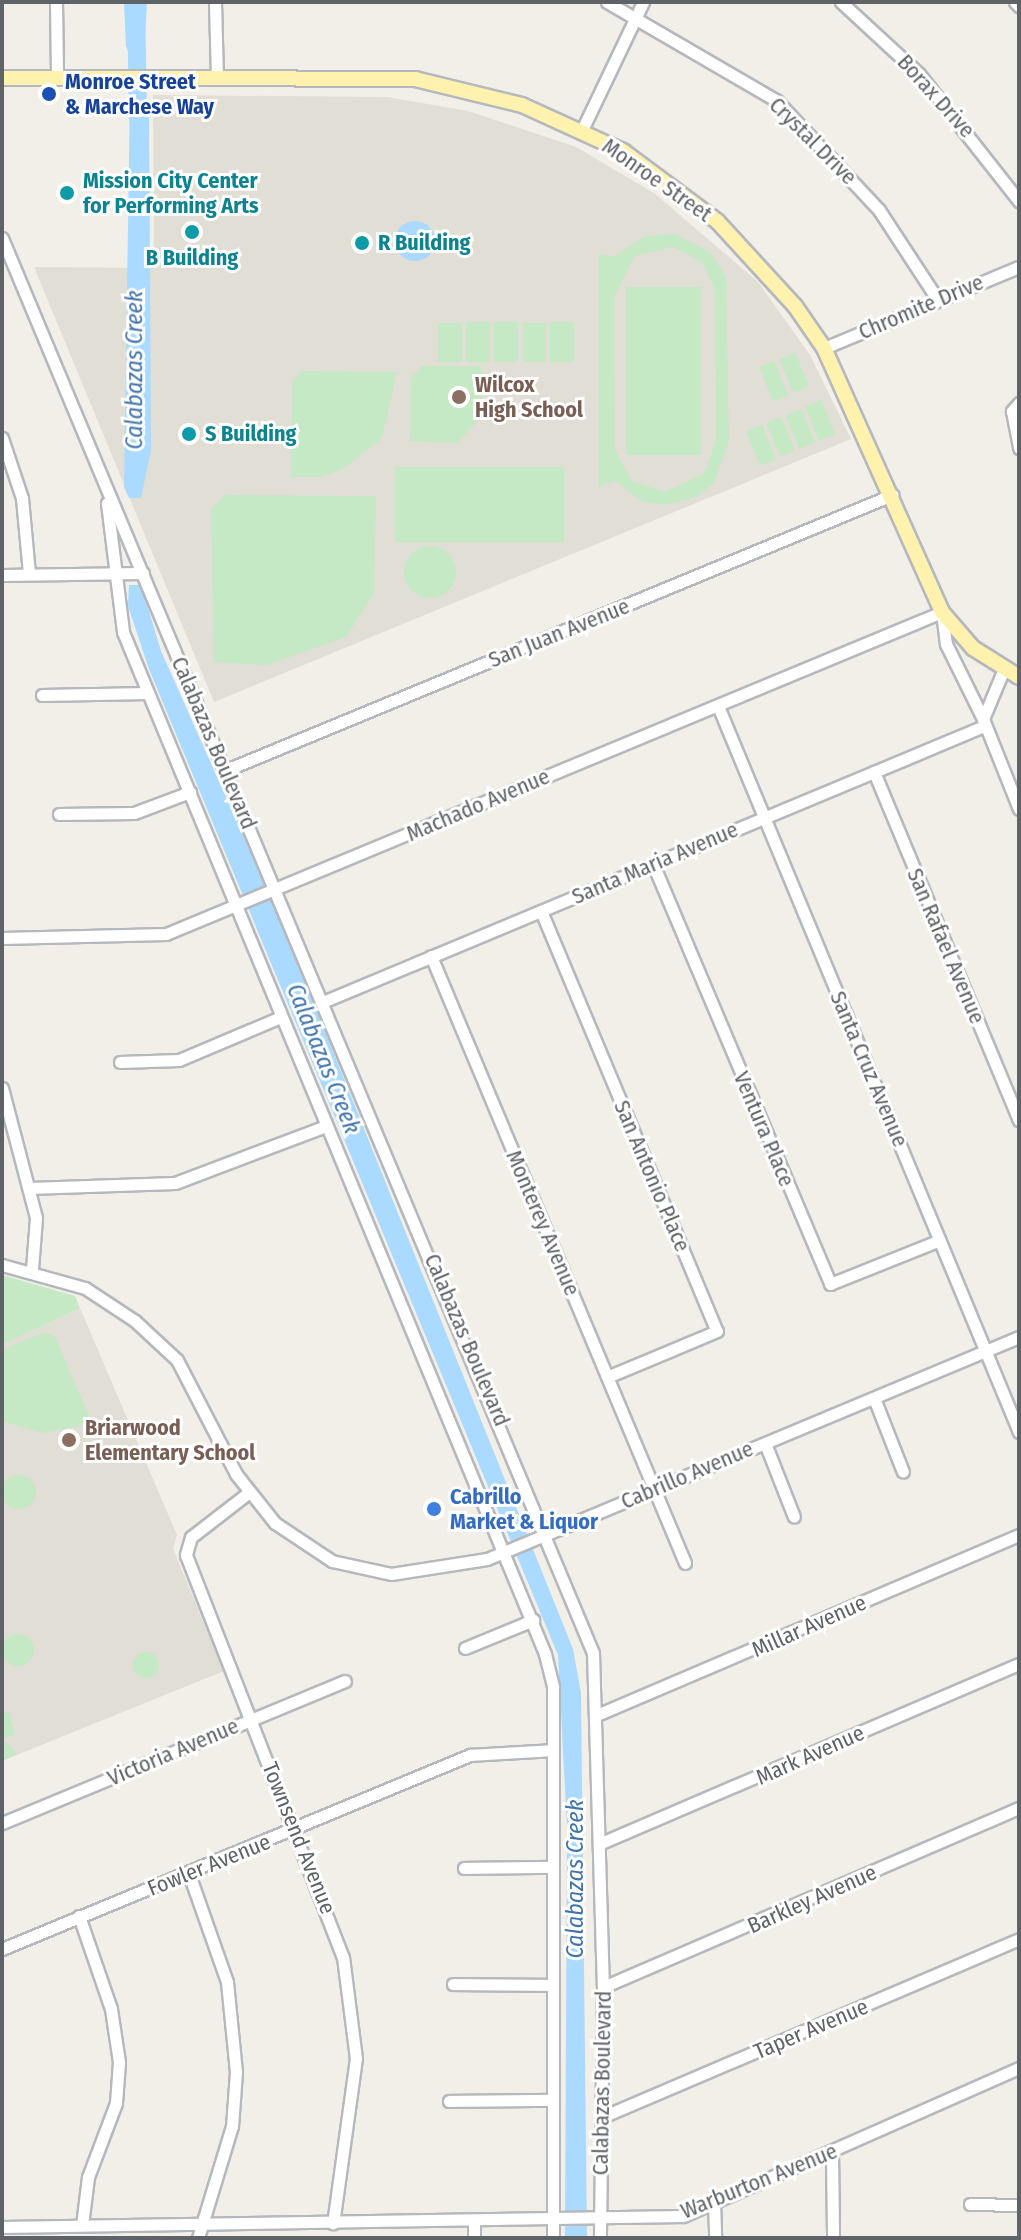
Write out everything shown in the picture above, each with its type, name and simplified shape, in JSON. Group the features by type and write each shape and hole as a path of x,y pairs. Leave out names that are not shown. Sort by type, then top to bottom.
{"main road":[{"name":"Monroe Street","path":"2,78 217,76 415,79 510,102 582,130 717,221 824,348 942,612 1003,671 1019,677"}],"street":[{"path":"56,2 57,78"},
{"path":"215,2 217,76"},
{"name":"Crystal Drive","path":"607,2 637,14 777,101 879,210 938,300"},
{"path":"582,130 643,2"},
{"name":"Borax Drive","path":"841,2 919,74 1019,201"},
{"name":"Calabazas Boulevard","path":"2,238 105,491 226,770 271,891 325,1001 548,1533 593,1653 599,1714 603,1987 600,2238"},
{"name":"Chromite Drive","path":"824,348 1019,267"},
{"path":"1015,407 1019,448"},
{"path":"2,438 22,498 29,574"},
{"name":"Calabazas Boulevard","path":"105,491 123,632 190,792 233,907 533,1620 553,1687 553,2238"},
{"name":"San Juan Avenue","path":"226,770 892,495"},
{"path":"2,575 143,573"},
{"path":"942,612 946,644 984,722 1019,809"},
{"name":"Machado Avenue","path":"2,938 166,934 942,612"},
{"path":"984,722 1003,671"},
{"path":"42,695 148,693"},
{"name":"Santa Cruz Avenue","path":"718,706 1019,1432"},
{"name":"Santa Maria Avenue","path":"325,1001 874,772 984,722"},
{"name":"San Rafael Avenue","path":"874,772 1019,1120"},
{"path":"59,814 134,813 190,792"},
{"name":"Ventura Place","path":"653,864 830,1284 940,1240"},
{"name":"San Antonio Place","path":"541,911 717,1331 607,1377"},
{"name":"Monterey Avenue","path":"431,956 685,1563"},
{"path":"120,1062 179,1060 281,1017"},
{"path":"2,1088 29,1188 38,1237 32,1269"},
{"path":"29,1188 175,1183 326,1126"},
{"name":"Cabrillo Avenue","path":"2,1265 32,1269 85,1288 177,1360 248,1493 307,1546 362,1569 421,1575 529,1541 1019,1337"},
{"path":"874,1398 903,1472"},
{"path":"765,1443 794,1517"},
{"name":"Townsend Avenue","path":"248,1493 191,1537 186,1555 329,1909 351,2005 353,2109 333,2223"},
{"name":"Millar Avenue","path":"599,1714 1019,1535"},
{"path":"465,1648 533,1620"},
{"name":"Mark Avenue","path":"601,1843 1019,1664"},
{"name":"Victoria Avenue","path":"2,1823 345,1681"},
{"name":"Fowler Avenue","path":"2,1949 470,1755 553,1750"},
{"name":"Barkley Avenue","path":"603,1987 1019,1808"},
{"path":"464,1868 552,1867"},
{"path":"189,1874 227,1982 236,2072 232,2126 198,2238"},
{"path":"79,1916 111,2009 119,2062 116,2103 88,2177 82,2225"},
{"name":"Taper Avenue","path":"602,2117 1019,1939"},
{"path":"453,1984 553,1985"},
{"name":"Warburton Avenue","path":"2,2227 683,2216 1019,2068"},
{"path":"449,2101 552,2100"},
{"path":"832,2151 833,2238"},
{"path":"714,2202 715,2238"},
{"path":"970,2204 1019,2205"},
{"path":"474,2221 474,2238"}],"shaded area":[{"name":"Wilcox High School","path":"153,95 387,97 468,111 576,147 654,193 758,282 810,355 851,439 214,702 34,267 154,268"},
{"name":"Briarwood Elementary School","path":"80,1308 177,1535 173,1549 224,1671 2,1761 2,1345"}],"green space":[{"path":"675,234 710,252 726,277 729,441 714,483 697,497 665,505 643,502 615,481 599,486 599,254 614,257 645,236","holes":["673,247 701,261 715,289 716,441 704,474 665,492 632,481 615,450 614,297 635,256"]},
{"path":"626,287 701,287 701,455 626,455"},
{"path":"466,322 490,322 490,362 466,362"},
{"path":"494,322 518,322 518,362 494,362"},
{"path":"550,322 574,322 574,362 550,362"},
{"path":"438,323 462,323 462,362 438,362"},
{"path":"523,323 546,323 546,362 523,362"},
{"path":"795,353 809,386 793,393 779,360"},
{"path":"774,361 788,395 773,401 759,367"},
{"path":"422,366 481,366 483,415 457,443 410,441 411,378"},
{"path":"302,371 397,372 382,438 343,469 319,477 291,477 292,382"},
{"path":"821,400 835,434 819,441 805,406"},
{"path":"801,409 815,442 799,449 785,416"},
{"path":"781,417 795,450 780,456 766,423"},
{"path":"762,425 776,459 760,466 746,431"},
{"path":"395,467 564,467 564,542 395,542"},
{"path":"225,495 376,496 374,593 346,637 267,665 214,662 211,509"},
{"path":"430,546 449,553 456,572 449,591 430,598 411,591 404,572 411,553"},
{"path":"2,1275 75,1296 80,1308 2,1345"},
{"path":"44,1332 55,1337 92,1423 43,1433 2,1421 2,1350"},
{"path":"19,1475 31,1480 36,1492 31,1504 19,1509 7,1504 2,1492 7,1480"},
{"path":"18,1634 29,1639 34,1650 29,1661 18,1666 7,1661 2,1650 7,1639"},
{"path":"146,1652 155,1656 159,1665 155,1674 146,1678 137,1674 133,1665 137,1656"},
{"path":"9,1712 15,1735 2,1738 2,1713"},
{"path":"2,1738 17,1754 2,1761"}],"water":[{"path":"124,2 147,2 144,55 130,55 126,46"},
{"path":"130,96 145,96 149,103 151,450 141,498 129,498 124,487"},
{"path":"415,221 429,227 435,241 429,255 415,261 401,255 395,241 401,227"},
{"path":"129,585 141,585 161,651 275,907 573,1649 581,1693 587,2238 565,2238 567,1827 558,1655 149,669 128,606"}],"waterway":[{"name":"Calabazas Creek","path":"136,2 138,119"}],"place":[{"name":"Monroe Street & Marchese Way","path":"49,94"},
{"name":"Mission City Center for Performing Arts","path":"67,193"},
{"name":"B Building","path":"192,232"},
{"name":"R Building","path":"362,243"},
{"name":"Wilcox High School","path":"459,397"},
{"name":"S Building","path":"189,434"},
{"name":"Briarwood Elementary School","path":"69,1440"},
{"name":"Cabrillo Market & Liquor","path":"434,1509"}]}
